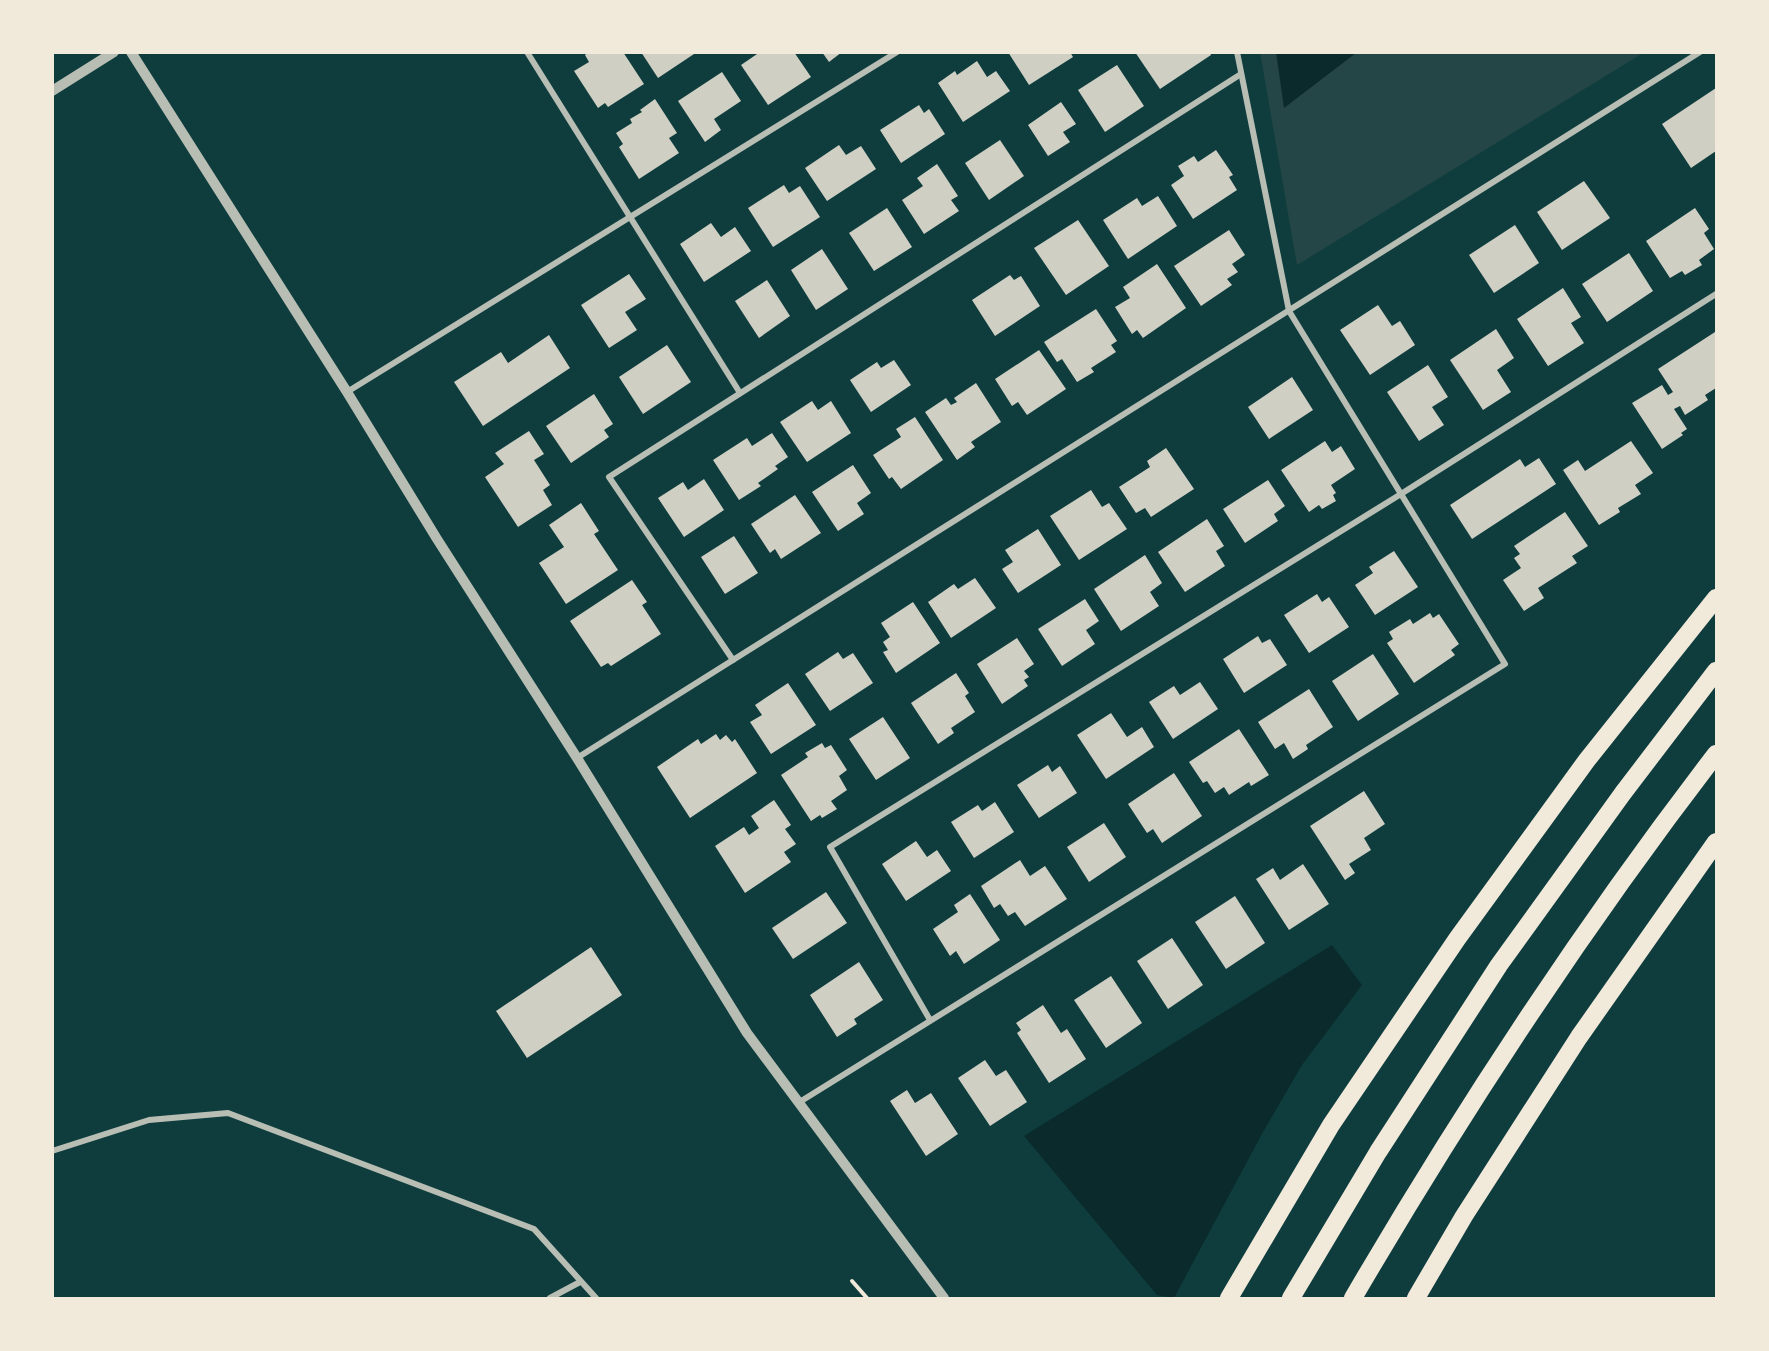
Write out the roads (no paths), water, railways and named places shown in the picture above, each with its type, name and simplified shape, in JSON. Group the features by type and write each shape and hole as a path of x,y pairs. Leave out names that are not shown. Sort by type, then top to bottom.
{"highway":[{"path":"1229,1299 1332,1125 1457,939 1587,760 1716,598"},
{"path":"1291,1299 1378,1152 1499,965 1623,792 1716,671"},
{"path":"1353,1299 1421,1181 1541,995 1664,822 1716,754"},
{"path":"1416,1299 1464,1216 1579,1037 1716,842"}],"street":[{"path":"52,91 114,52"},
{"path":"131,52 347,392 437,539 578,758 747,1033 944,1299"},
{"path":"527,52 740,393"},
{"path":"347,392 897,52"},
{"path":"798,1103 1505,664 1289,311 1237,52"},
{"path":"578,758 1700,52"},
{"path":"733,660 609,477 1241,74"},
{"path":"930,1020 830,847 1401,494 1716,294"},
{"path":"52,1151 149,1120 228,1113 534,1229 596,1299"},
{"path":"550,1299 580,1282"}]}
